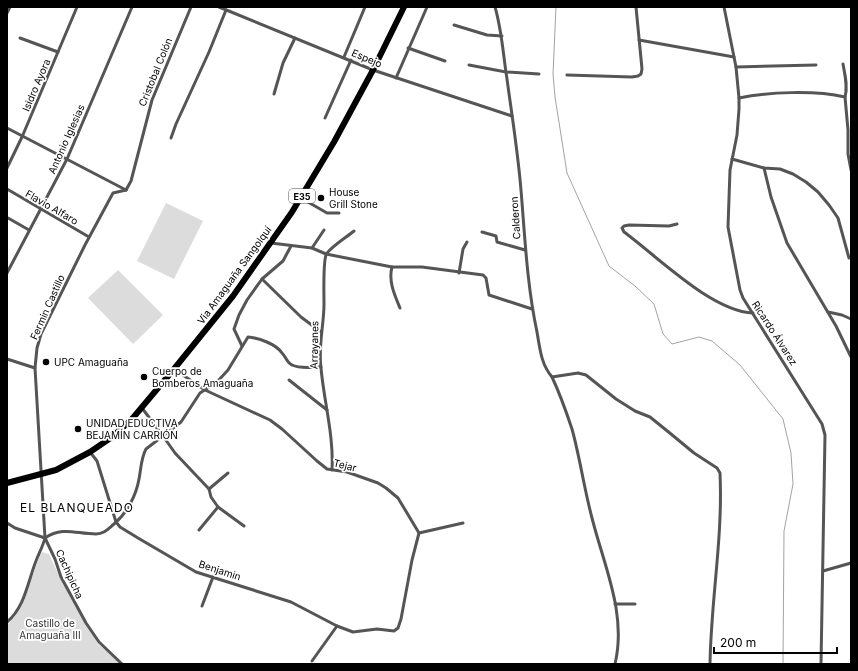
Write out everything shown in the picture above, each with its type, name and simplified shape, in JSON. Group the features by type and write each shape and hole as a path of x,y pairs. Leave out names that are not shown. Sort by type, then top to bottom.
{"highway":[{"name":"Via Amaguaña Sangolquí","path":"7,483 41,475 68,465 90,452 112,436 132,419 142,408 233,296 301,198 334,142 373,70 404,7"}],"street":[{"path":"7,13 10,7"},
{"name":"Isidro Ayora","path":"7,168 22,137 77,7"},
{"name":"Antonio Iglesias","path":"7,273 67,159 132,7"},
{"name":"Cristobal Colón","path":"126,190 131,181 152,100 191,7"},
{"name":"Espejo","path":"219,7 373,70 512,116"},
{"path":"344,57 365,7"},
{"path":"396,78 427,7"},
{"name":"Calderon","path":"495,7 502,36 521,189 525,250 532,309 541,357 546,370 552,377 562,399 571,428 592,521 607,568 615,604 619,639 615,664"},
{"path":"567,75 638,76 641,74 642,69 636,7"},
{"name":"Ricardo Álvarez","path":"724,7 736,67 738,98 737,135 730,170 728,227 741,293 824,428 821,664"},
{"path":"171,138 226,10"},
{"path":"454,25 487,35 502,36"},
{"path":"20,38 58,52"},
{"path":"274,94 283,63 295,38"},
{"path":"639,40 734,57"},
{"path":"408,48 445,61"},
{"path":"325,118 351,60"},
{"path":"843,64 846,83 844,97 848,130 848,154 851,170"},
{"path":"469,65 506,72 539,74"},
{"path":"736,67 816,65"},
{"path":"738,98 770,93 823,94 844,97"},
{"path":"7,128 126,190"},
{"path":"732,159 764,168 780,169 793,174 818,192 838,218 849,258"},
{"path":"764,168 787,243 828,312 851,356"},
{"name":"Fermin Castillo","path":"41,475 35,368 37,348 41,334 89,237 117,186"},
{"name":"Flavio Alfaro","path":"7,189 89,237"},
{"path":"113,193 126,190"},
{"path":"301,198 327,213 339,213"},
{"path":"8,218 29,230"},
{"path":"677,224 669,226 629,225 624,226 622,231 698,290 730,306 745,312 753,313"},
{"path":"312,248 324,230"},
{"path":"326,254 354,231"},
{"path":"482,232 496,236 498,242 525,250"},
{"path":"270,242 312,248 326,254 392,267 422,267 484,276 489,295 532,309"},
{"path":"459,273 463,249 467,242"},
{"path":"242,346 234,332 234,327 239,315 247,300 262,279 280,264 291,246"},
{"name":"Arrayanes","path":"326,254 324,307 321,332 321,367 327,410 332,470"},
{"path":"392,267 392,283 400,308"},
{"path":"262,279 301,316 321,332"},
{"path":"828,312 842,315 851,319"},
{"path":"7,622 17,611 22,602 36,559 42,549 45,538 55,532 62,531 99,534 105,532 116,522 135,496 143,455 152,444 181,422 198,396 217,382 228,370 248,337 279,348 293,366 306,368 321,367"},
{"path":"7,359 35,368"},
{"name":"Tejar","path":"174,369 205,390 270,420 282,429 317,462 332,470 347,472 378,483 386,488 398,498 419,533"},
{"path":"552,377 578,373 586,375 616,399 635,411 650,417 694,453 717,468 720,472 722,504 721,527 712,611 710,664"},
{"path":"289,380 327,410"},
{"path":"142,408 175,453 209,489 211,498 218,507 244,526"},
{"path":"90,452 97,461 116,522"},
{"path":"209,489 228,473"},
{"name":"Cachipicha","path":"41,475 45,538 55,559 61,577 86,623 99,642 122,664"},
{"path":"199,530 218,507"},
{"name":"Benjamin","path":"116,522 120,527 196,572 292,602 337,626 353,632 377,629 394,631 398,628 419,533"},
{"path":"419,533 463,523"},
{"path":"7,524 45,538"},
{"path":"823,571 851,563"},
{"path":"202,606 213,577"},
{"path":"615,604 635,604"},
{"path":"312,661 337,626"}],"green space":[{"path":"166,203 203,221 174,279 137,261"},
{"path":"118,270 163,315 133,344 88,298"},
{"name":"Castillo de Amaguaña III","path":"42,552 49,554 61,580 98,644 122,664 7,664 7,625 20,609"}],"waterway":[{"path":"556,7 553,74 555,97 567,173 609,266 635,286 654,304 663,334 672,344 699,337 712,341 740,365 783,419 791,453 793,484 784,531 783,664"}],"place":[{"name":"House Grill Stone","path":"321,198"},
{"name":"UPC Amaguaña","path":"46,362"},
{"name":"Cuerpo de Bomberos Amaguaña","path":"144,377"},
{"name":"UNIDAD EDUCTIVA BEJAMÍN CARRIÓN","path":"78,429"}],"district":[{"name":"EL BLANQUEADO","path":"77,507"}]}
